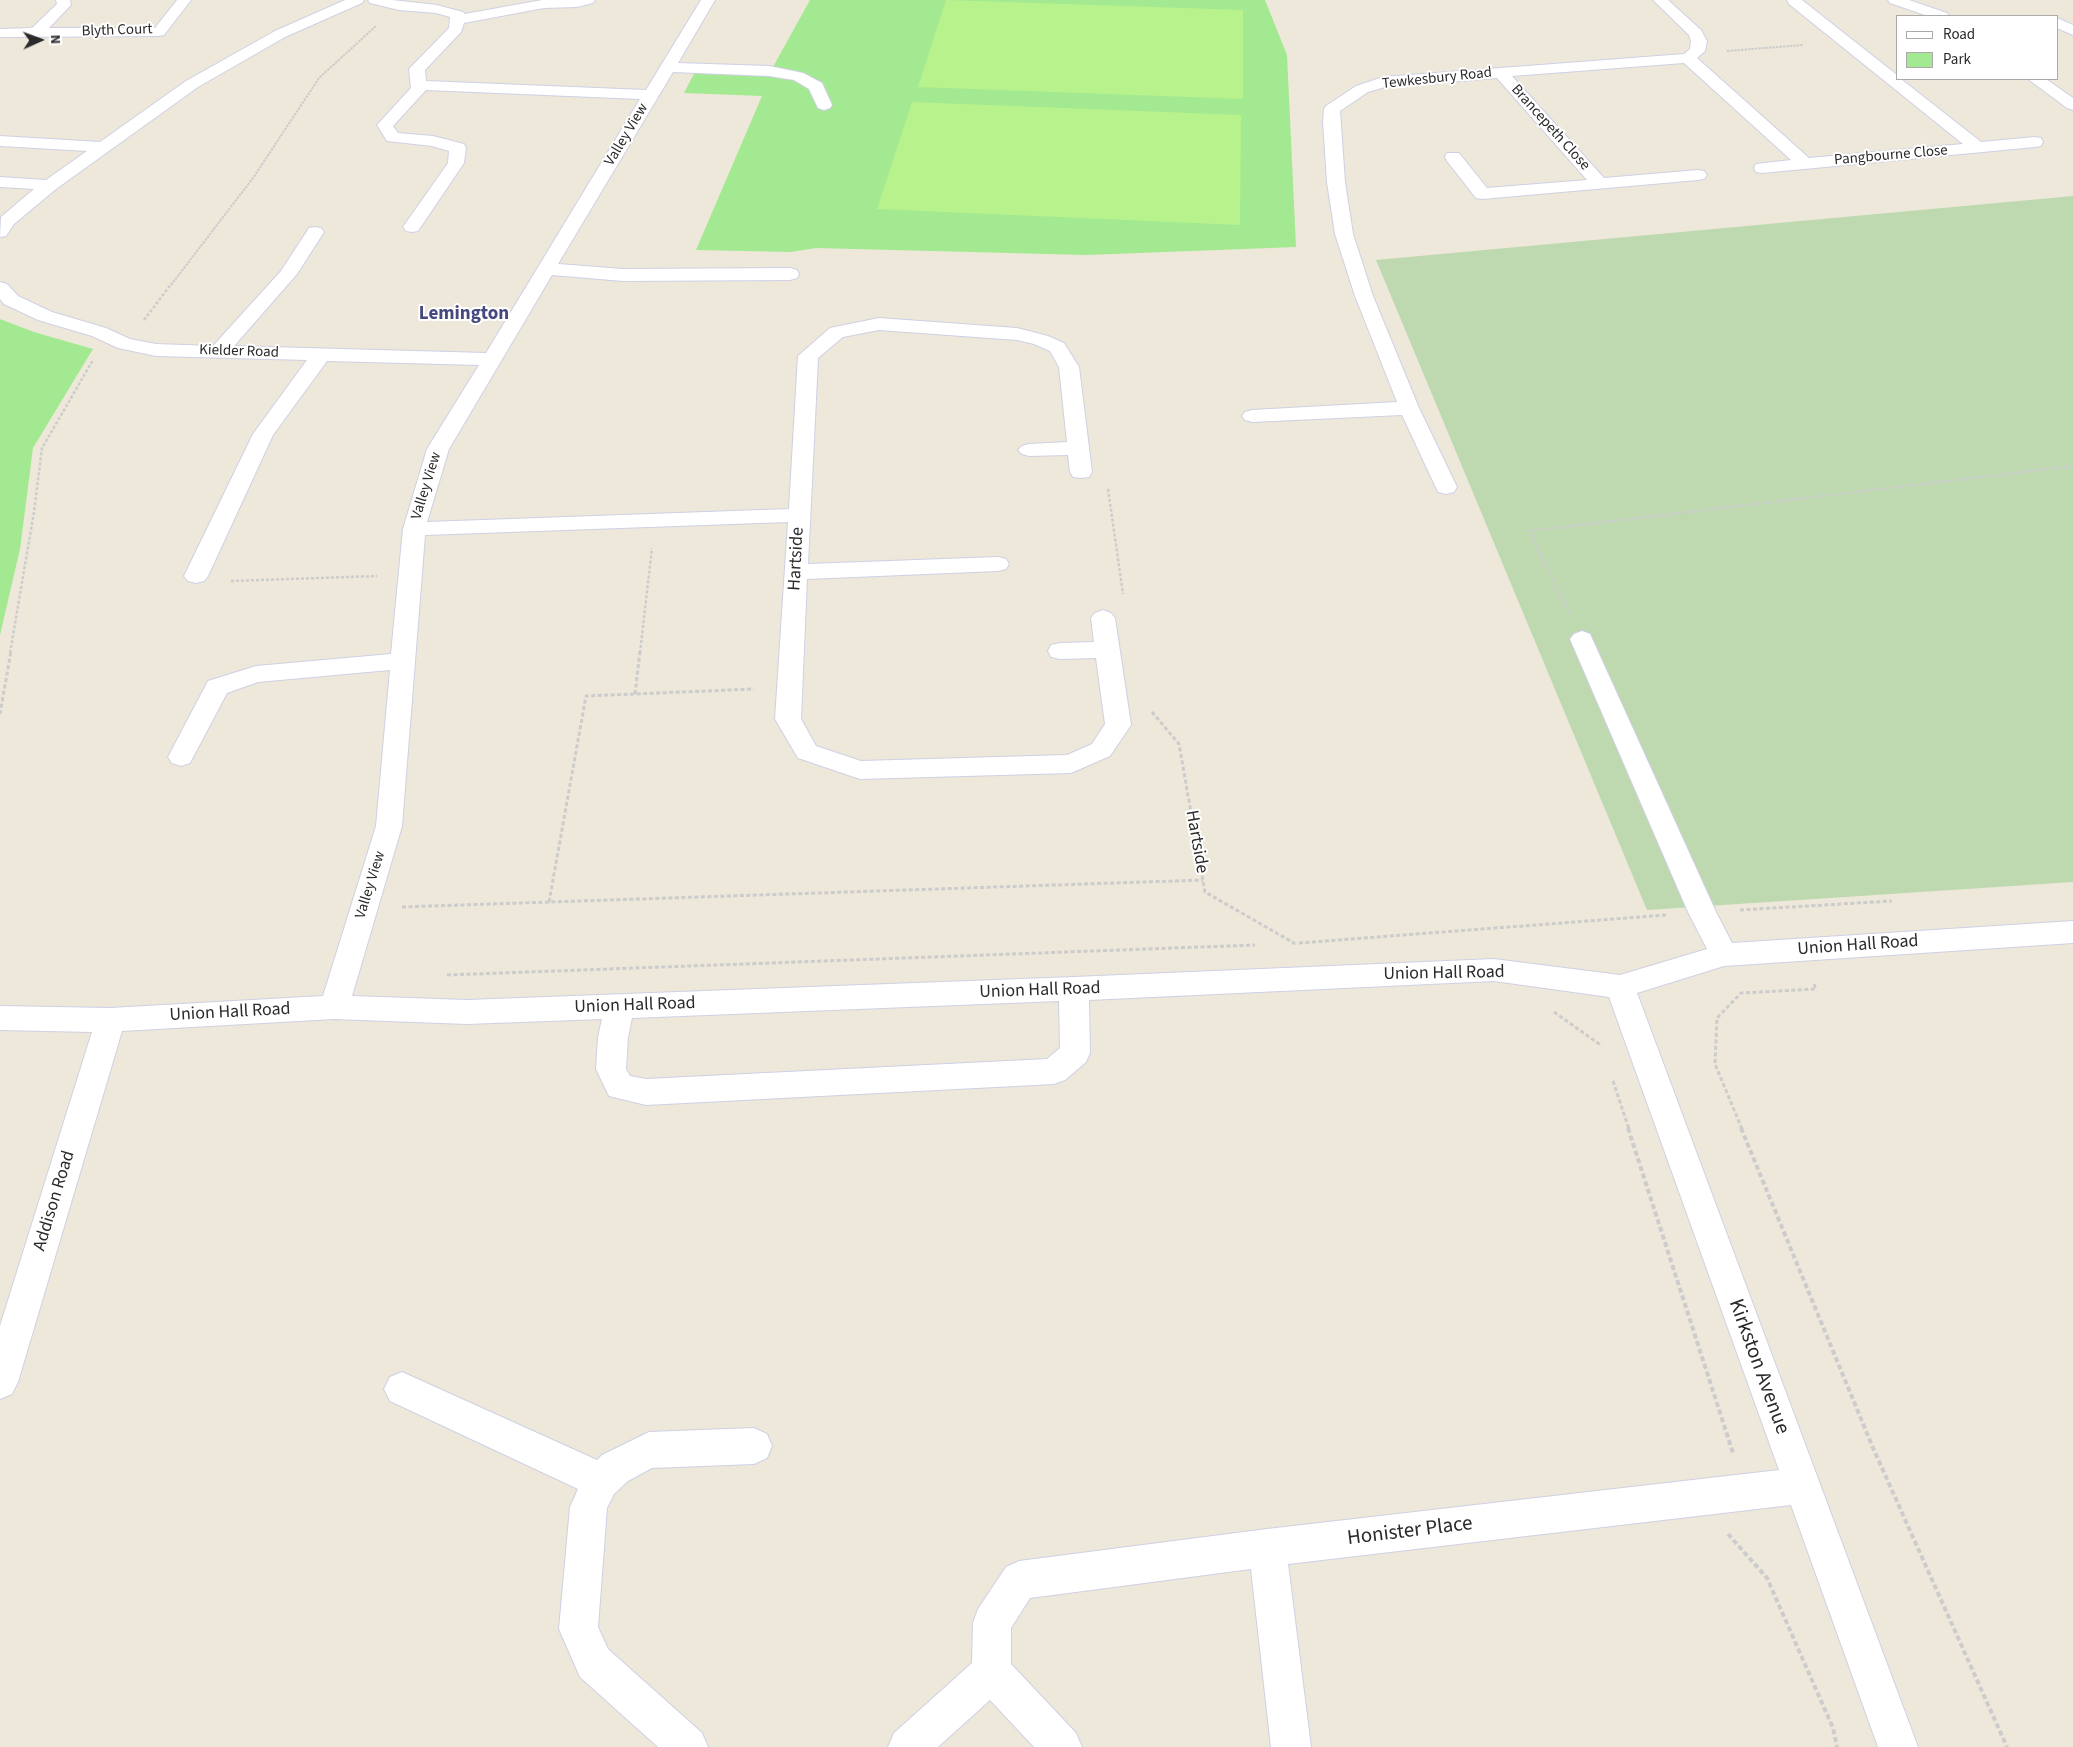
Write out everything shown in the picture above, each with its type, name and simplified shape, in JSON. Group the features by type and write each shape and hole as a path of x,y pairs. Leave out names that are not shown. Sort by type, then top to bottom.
{"street":[{"path":"0,33 36,33 64,6 63,0"},
{"name":"Blyth Court","path":"36,33 159,32 184,0"},
{"path":"2,225 50,185 102,146 192,84 280,34 357,0"},
{"path":"374,0 399,6 437,9 458,15 456,29 417,69 419,89 385,125 394,138 433,141 458,148 456,163 412,227"},
{"path":"457,20 544,4 577,3 588,0"},
{"name":"Valley View","path":"334,1007 389,826 414,529 438,449 708,0"},
{"path":"1660,0 1696,33 1699,41 1693,54 1805,164"},
{"path":"1895,0 1939,15"},
{"name":"Pangbourne Close","path":"1794,2 1978,148"},
{"path":"2058,23 2073,31"},
{"name":"Tewkesbury Road","path":"1446,487 1409,408 1364,296 1344,234 1336,182 1331,122 1332,108 1362,89 1383,82 1693,54"},
{"path":"668,67 769,71 798,76 816,86 824,105"},
{"name":"Brancepeth Close","path":"1500,72 1600,184"},
{"path":"2037,80 2073,105"},
{"path":"418,85 651,94"},
{"path":"0,141 102,146"},
{"name":"Pangbourne Close","path":"1762,168 2035,142"},
{"name":"Brancepeth Close","path":"1453,157 1482,194 1698,175"},
{"path":"0,182 50,185"},
{"path":"219,351 288,274 316,232"},
{"path":"546,269 623,275 790,274"},
{"name":"Kielder Road","path":"4,298 45,316 98,332 125,344 156,350 492,359"},
{"name":"Hartside","path":"1081,472 1069,367 1057,347 1041,340 1017,334 879,324 837,332 808,356 788,719 807,752 860,770 1071,764 1101,750 1118,725 1103,618"},
{"path":"196,576 263,434 322,354"},
{"path":"1252,416 1409,408"},
{"path":"1029,450 1078,448"},
{"path":"414,529 799,515"},
{"path":"796,572 998,564"},
{"path":"1582,639 1702,912 1724,955"},
{"path":"1060,651 1107,650"},
{"path":"181,757 217,687 256,674 403,661"},
{"name":"Union Hall Road","path":"0,1018 110,1020 334,1007 467,1012 1074,989 1494,970 1620,987 1724,955 2073,932"},
{"name":"Kirkston Avenue","path":"1620,987 1898,1747"},
{"path":"619,1006 613,1037 611,1069 620,1086 646,1092 1054,1071 1076,1053 1074,989"},
{"name":"Addison Road","path":"0,1382 110,1020"},
{"path":"402,1388 601,1481"},
{"path":"688,1747 594,1663 578,1629 588,1507 601,1481 615,1468 648,1450 754,1446"},
{"name":"Honister Place","path":"991,1672 992,1623 1019,1580 1267,1548 1802,1486"},
{"path":"1267,1548 1291,1747"},
{"path":"908,1747 991,1672 1062,1747"}],"path":[{"path":"1693,54 1844,42"},
{"path":"1582,639 1529,531 2073,466"},
{"path":"1081,472 1106,473 1123,598"},
{"path":"635,694 655,520"},
{"path":"196,576 194,583 410,575"},
{"name":"Hartside","path":"1113,686 1136,694 1179,744 1205,892 1294,943"},
{"path":"549,902 586,696 790,687"},
{"path":"363,908 1203,880"},
{"path":"1284,944 1702,912 1892,901"},
{"path":"1294,943 1300,979"},
{"path":"438,975 1264,944"},
{"path":"1799,950 1816,989 1741,993 1717,1018 1715,1064 1873,1448 2006,1747"},
{"path":"1548,1008 1602,1046 1605,1055"},
{"path":"1611,1074 1734,1452 1696,1498 1767,1578 1833,1728 1837,1747"}],"green space":[{"path":"810,0 1265,0 1287,55 1296,247 1087,255 816,248 791,252 696,250 762,96 684,93 699,64 773,67"},
{"path":"946,0 1243,10 1243,99 918,87"},
{"path":"912,102 1241,115 1240,225 877,209"},
{"path":"2073,196 2073,882 1647,910 1376,260"},
{"path":"0,319 34,332 93,349 33,448 20,549 0,635"}],"district":[{"name":"Lemington","path":"464,315"}]}
